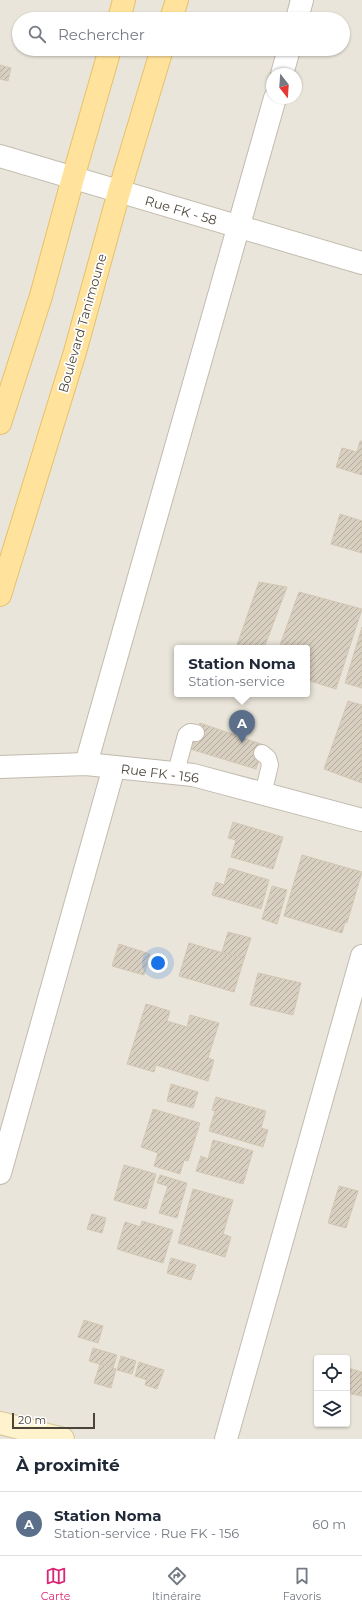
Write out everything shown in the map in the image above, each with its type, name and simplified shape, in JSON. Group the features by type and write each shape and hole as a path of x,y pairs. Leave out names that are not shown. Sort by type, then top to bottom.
{"main road":[{"path":"121,12 124,0"},
{"path":"173,12 177,0"},
{"path":"0,423 41,296 108,56"},
{"name":"Boulevard Tanimoune","path":"0,595 75,352 119,192 160,56"}],"street":[{"path":"299,12 302,0"},
{"path":"284,68 287,56"},
{"path":"86,764 240,227 273,104"},
{"name":"Rue FK - 58","path":"0,156 362,263"},
{"name":"Rue FK - 156","path":"0,767 86,764 176,772 193,775 362,820"},
{"path":"0,1173 114,767"},
{"path":"226,1439 362,956"},
{"path":"0,1423 63,1439"}],"lane":[{"path":"176,772 186,735 190,732 196,733"},
{"path":"262,753 268,758 270,765 263,794"}],"shaded area":[{"path":"0,0 362,0 362,1439 0,1439"}],"building":[{"path":"0,65 11,68 8,81 0,79"},
{"path":"360,441 362,441 362,475 336,467 342,448 357,452"},
{"path":"340,514 362,521 362,553 331,544"},
{"path":"259,582 287,587 265,645 237,645"},
{"path":"299,592 362,609 336,689 310,681 310,645 280,645"},
{"path":"362,627 362,688 345,683"},
{"path":"348,701 362,705 362,783 324,769"},
{"path":"200,723 264,745 256,769 190,749"},
{"path":"233,822 283,837 273,869 231,857 236,840 228,838"},
{"path":"302,855 362,872 347,923 345,922 342,933 284,916"},
{"path":"229,868 269,880 261,909 212,895 216,882 224,885"},
{"path":"272,886 287,890 277,924 262,919"},
{"path":"228,932 251,938 244,959 222,952"},
{"path":"189,943 244,959 234,992 179,976"},
{"path":"119,944 150,954 144,975 112,966"},
{"path":"258,973 301,983 293,1015 250,1005"},
{"path":"146,1004 170,1011 167,1021 187,1027 190,1015 219,1023 208,1058 214,1060 208,1081 156,1065 154,1072 127,1064"},
{"path":"171,1084 198,1092 193,1108 167,1101"},
{"path":"216,1097 266,1111 261,1128 268,1130 263,1147 209,1131 215,1111 212,1110"},
{"path":"153,1109 200,1123 188,1161 184,1160 180,1174 154,1166 158,1153 141,1147"},
{"path":"213,1140 253,1151 243,1184 196,1171 201,1156 208,1159"},
{"path":"124,1165 156,1174 146,1209 114,1200"},
{"path":"160,1175 187,1183 177,1218 159,1213 168,1186 157,1183"},
{"path":"339,1186 358,1191 346,1228 328,1223"},
{"path":"193,1189 233,1200 223,1234 231,1237 225,1257 178,1243"},
{"path":"92,1214 106,1218 102,1233 87,1229"},
{"path":"142,1221 173,1230 163,1263 133,1254"},
{"path":"125,1222 141,1227 133,1254 117,1249"},
{"path":"171,1258 196,1265 191,1280 167,1273"},
{"path":"84,1320 103,1326 98,1343 78,1337"},
{"path":"93,1348 117,1355 113,1368 89,1361"},
{"path":"121,1356 136,1361 132,1374 117,1370"},
{"path":"139,1362 151,1366 147,1380 135,1376"},
{"path":"100,1364 116,1369 111,1388 94,1383"},
{"path":"151,1366 164,1370 157,1389 145,1385"},
{"path":"350,1369 362,1372 362,1396 350,1394"}],"place":[{"name":"Station Noma","path":"242,743"}]}
